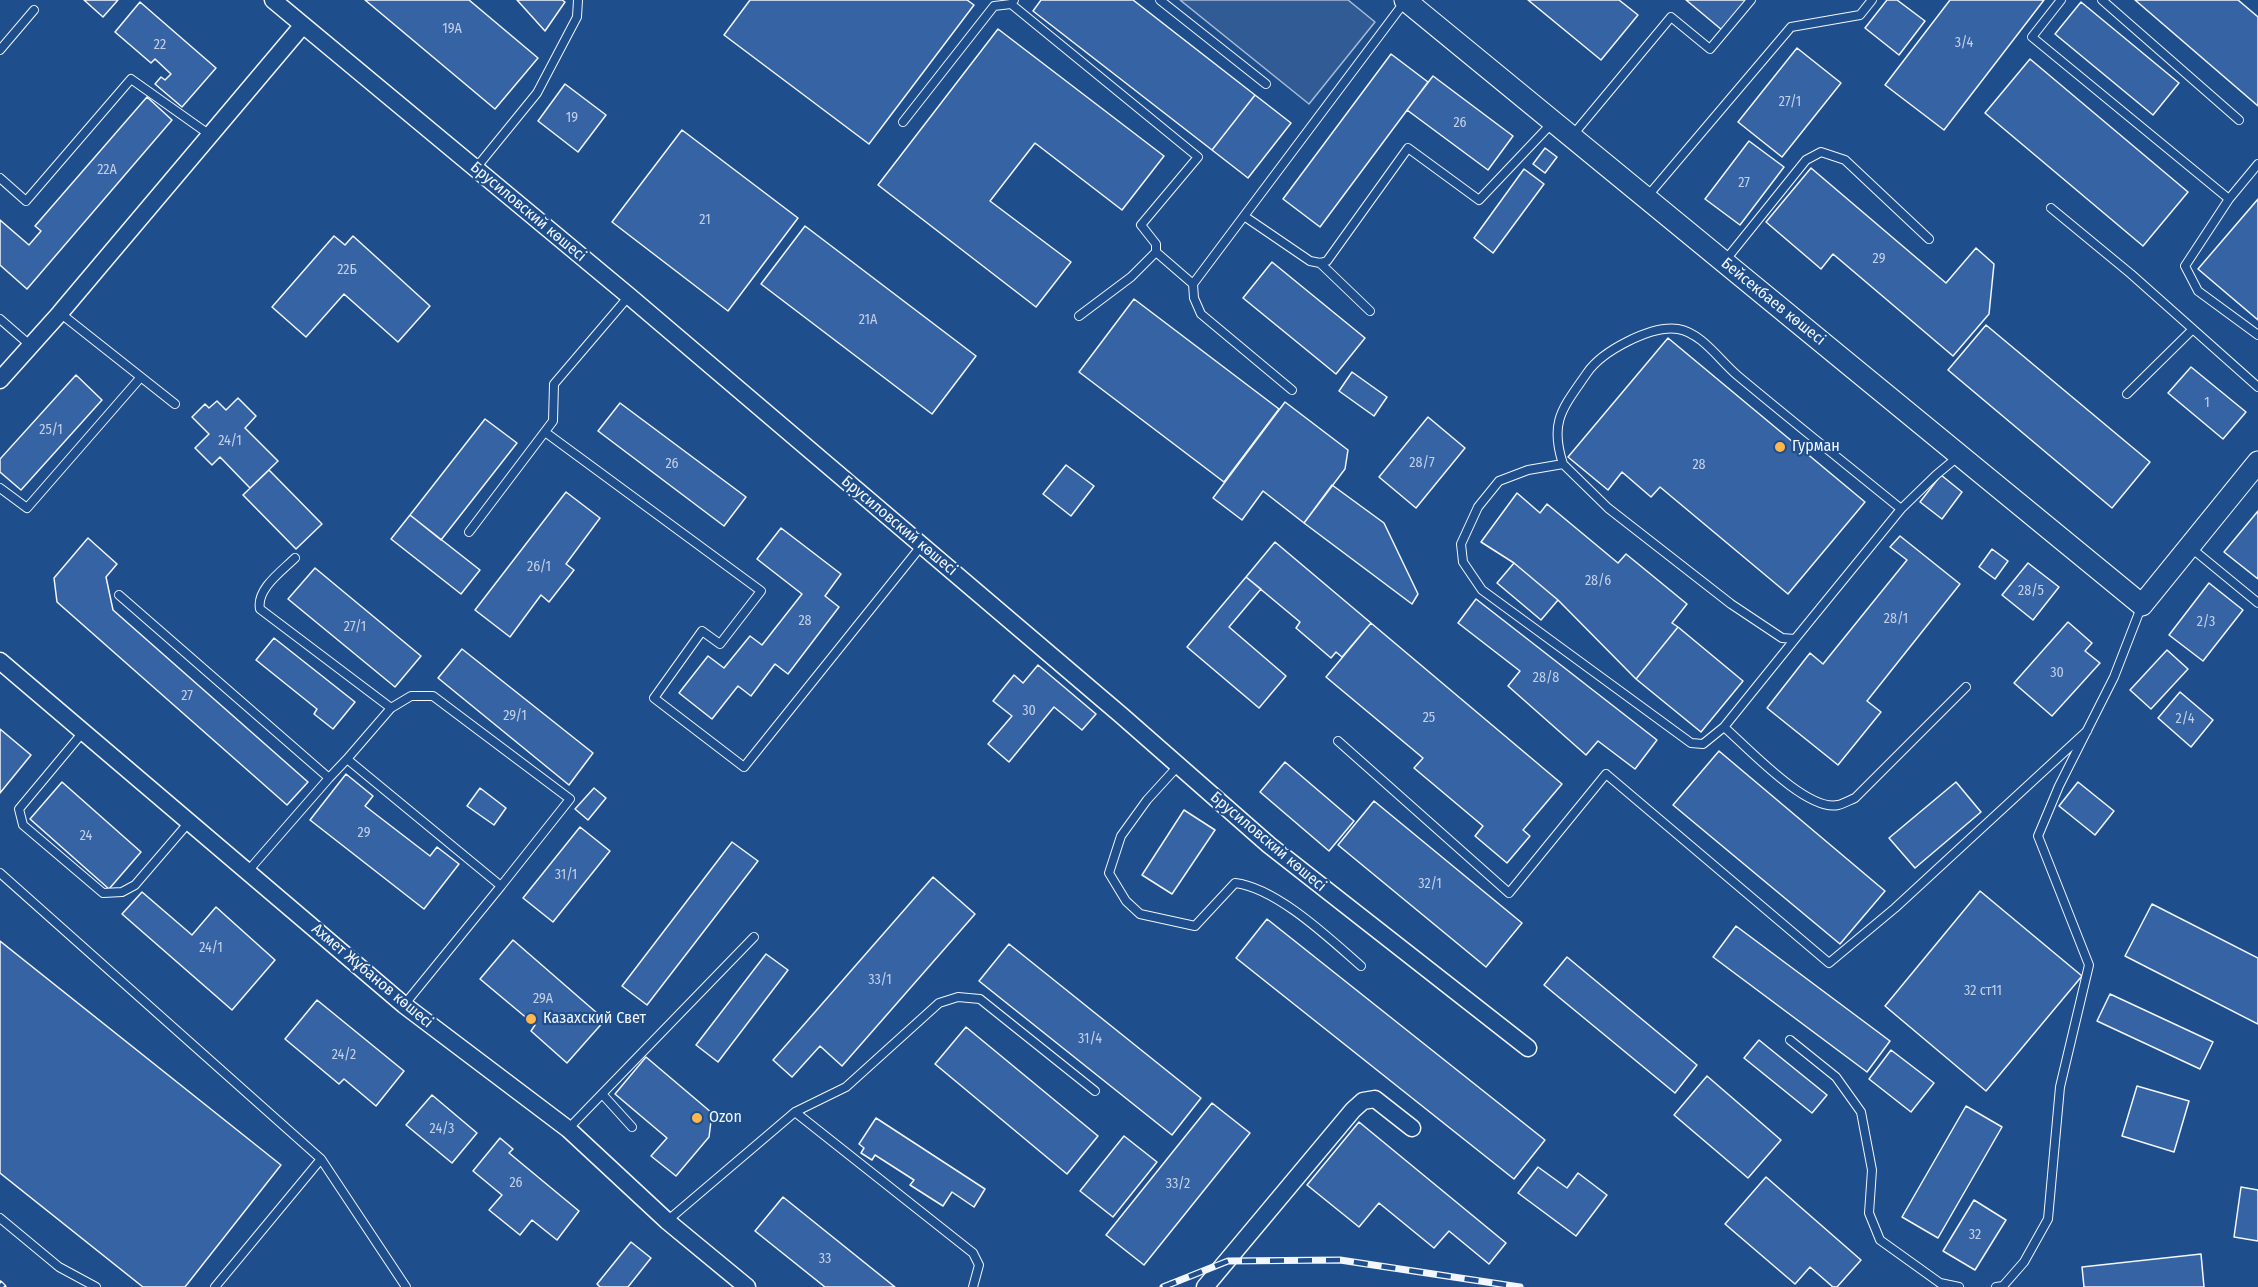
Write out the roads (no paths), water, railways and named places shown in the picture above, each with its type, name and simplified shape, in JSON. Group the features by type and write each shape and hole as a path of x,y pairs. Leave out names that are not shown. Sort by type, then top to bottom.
{"street":[{"name":"Брусиловский көшесі","path":"273,0 629,296 1269,845 1528,1048"},
{"name":"Бейсекбаев көшесі","path":"1405,0 2142,605"},
{"path":"0,380 32,346 303,25"},
{"path":"2142,605 2258,462"},
{"name":"Ахмет Жұбанов көшесі","path":"0,661 404,1005 568,1129 667,1221 747,1287"},
{"path":"1205,1287 1363,1101 1375,1099 1412,1128"}],"lane":[{"path":"476,168 537,93 578,17 578,0"},
{"path":"1160,0 1266,84"},
{"path":"1292,390 1201,314 1194,298 1193,284 1405,0"},
{"path":"1571,137 1671,17 1710,49 1751,0"},
{"path":"1646,198 1791,27 1860,15 1872,0"},
{"path":"2061,0 2032,37 2229,199"},
{"path":"2102,0 2239,120"},
{"path":"903,122 993,6 1012,2 1198,157 1141,225 1156,244 1156,252 1131,277 1079,316"},
{"path":"0,50 34,10"},
{"path":"0,178 26,201 131,79 210,135"},
{"path":"1244,216 1310,261 1320,263 1327,261 1408,148 1479,200 1553,122"},
{"path":"1724,262 1806,160 1821,152 1845,160 1929,239"},
{"path":"2258,164 2229,199 2185,266 2198,291 2258,335"},
{"path":"2051,208 2131,274 2258,387"},
{"path":"1156,252 1193,284"},
{"path":"1320,263 1370,311"},
{"path":"469,532 553,421 554,384 629,296"},
{"path":"60,312 174,404"},
{"path":"0,319 32,346"},
{"path":"1795,639 1782,638 1731,604 1608,508 1563,464 1556,443 1561,412 1592,365 1630,340 1655,331 1677,329 1694,335 1743,380 1901,509"},
{"path":"2127,394 2192,330"},
{"path":"0,488 27,508 141,377"},
{"path":"545,432 761,591 720,644 702,632 654,698 744,767 922,545"},
{"path":"1563,464 1528,470 1499,481 1478,507 1461,544 1463,562 1482,590 1691,743 1703,744 1724,727 1901,509 1960,455"},
{"path":"2189,547 2258,603"},
{"path":"295,558 262,592 258,601 260,609 391,708"},
{"path":"119,596 329,778"},
{"path":"1996,1287 2003,1286 2024,1262 2048,1219 2060,1087 2089,965 2037,836 2059,786 2114,677 2142,605"},
{"path":"1724,727 1799,793 1819,804 1837,806 1855,798 1966,687"},
{"path":"248,871 391,708 411,696 433,696 570,799 404,1005"},
{"path":"1338,741 1509,893 1606,774 1829,963 1895,908 2087,730"},
{"path":"84,731 19,809 23,825 76,871 103,893 122,892 135,885 190,821"},
{"path":"347,759 501,886"},
{"path":"1178,766 1147,800 1121,836 1109,873 1126,901 1140,914 1195,926 1235,883 1251,885 1308,920 1361,966"},
{"path":"0,873 321,1159 405,1287"},
{"path":"568,1129 754,937"},
{"path":"667,1221 795,1112 846,1087 939,1003 958,997 980,999 1095,1091"},
{"path":"1790,1040 1836,1077 1861,1112 1872,1170 1869,1214 1880,1240 1940,1283 1959,1287"},
{"path":"603,1095 632,1127"},
{"path":"795,1112 973,1253 979,1265 973,1287"},
{"path":"215,1287 321,1159"},
{"path":"0,1218 59,1267 96,1287"}],"railway":[{"path":"1163,1287 1228,1261 1340,1260 1520,1287"},
{"path":"0,1284 3,1287"}],"place":[{"name":"Гурман","path":"1780,447"},
{"name":"Казахский Свет","path":"531,1019"},
{"name":"Ozon","path":"697,1118"}]}
